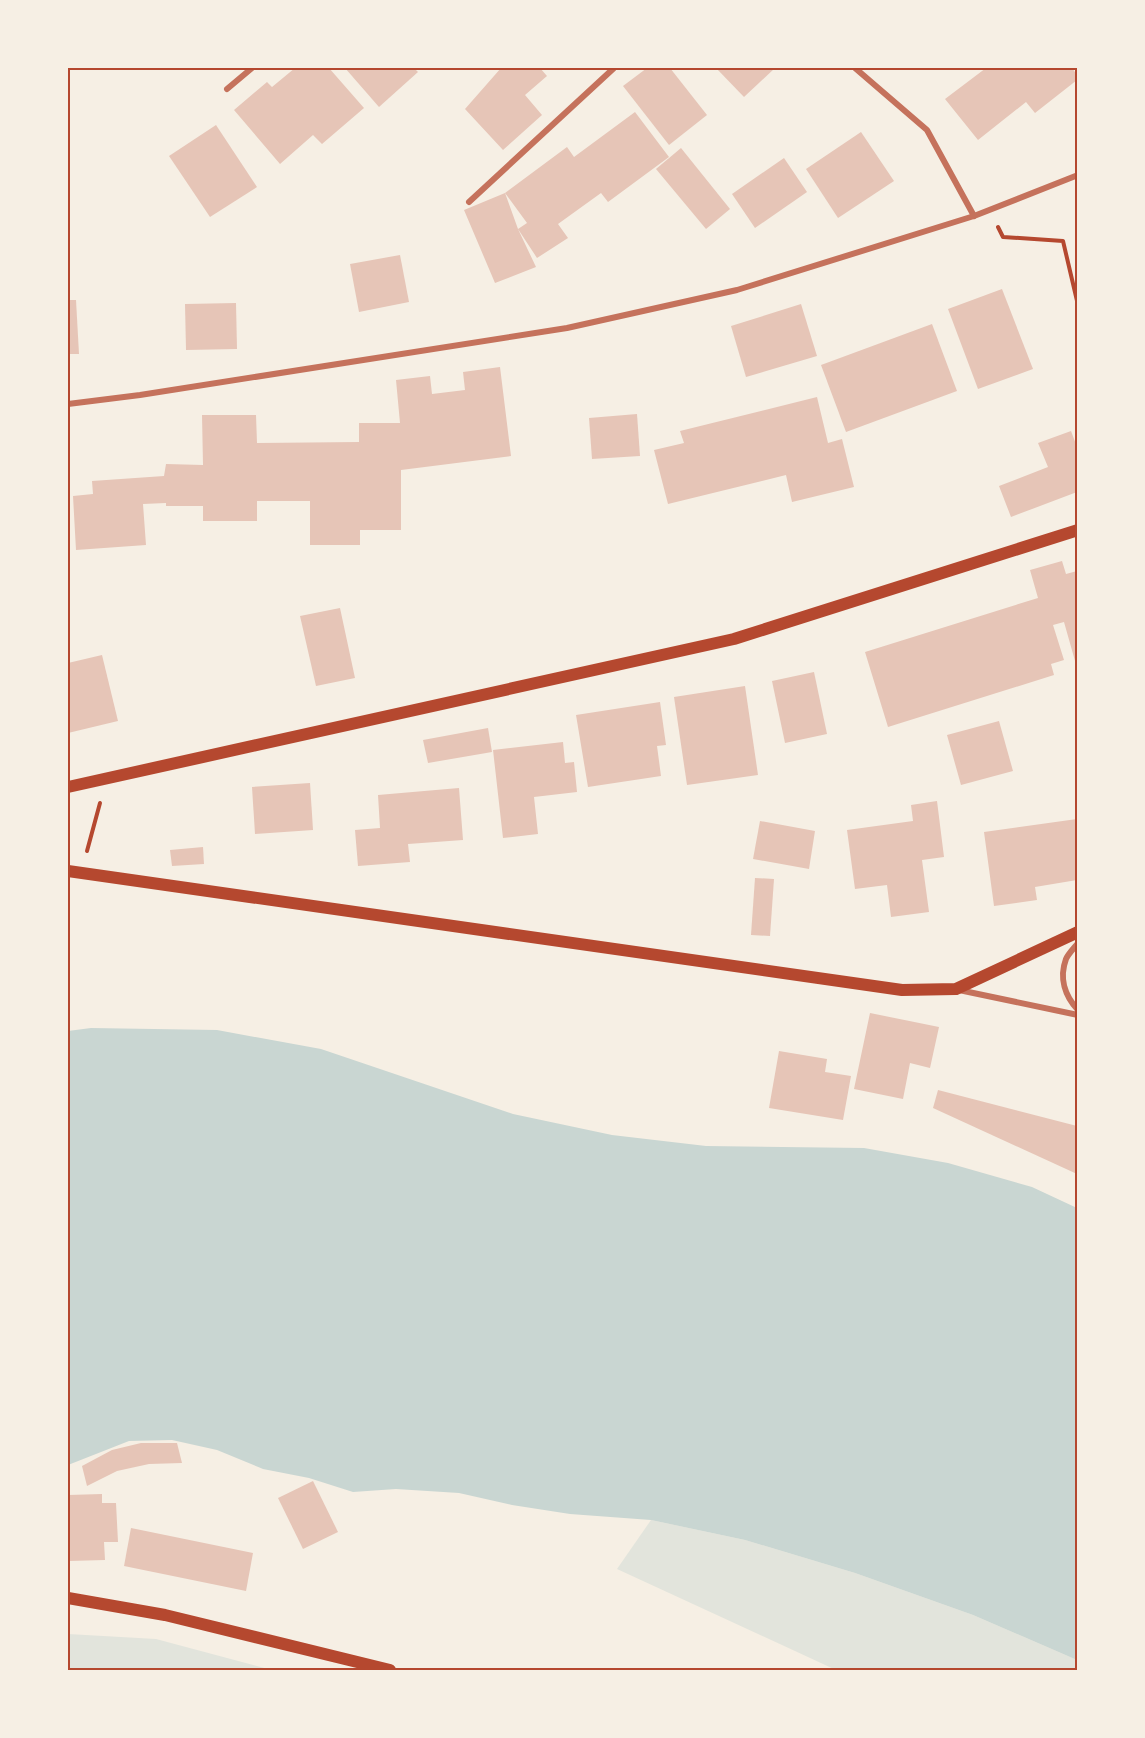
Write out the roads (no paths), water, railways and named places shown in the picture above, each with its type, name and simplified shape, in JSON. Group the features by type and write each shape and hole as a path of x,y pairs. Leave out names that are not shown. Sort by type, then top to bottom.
{"main road":[{"path":"68,787 734,639 1077,530"},
{"path":"68,871 902,990 956,989 1077,932"},
{"path":"68,1598 165,1615 390,1671"}],"street":[{"path":"227,89 252,68"},
{"path":"469,202 614,68"},
{"path":"855,68 927,130 974,216"},
{"path":"68,404 186,388 567,328 738,290 974,216 1077,175"},
{"path":"1077,943 1066,959 1062,977 1066,994 1077,1010"},
{"path":"956,989 1077,1016"}]}
